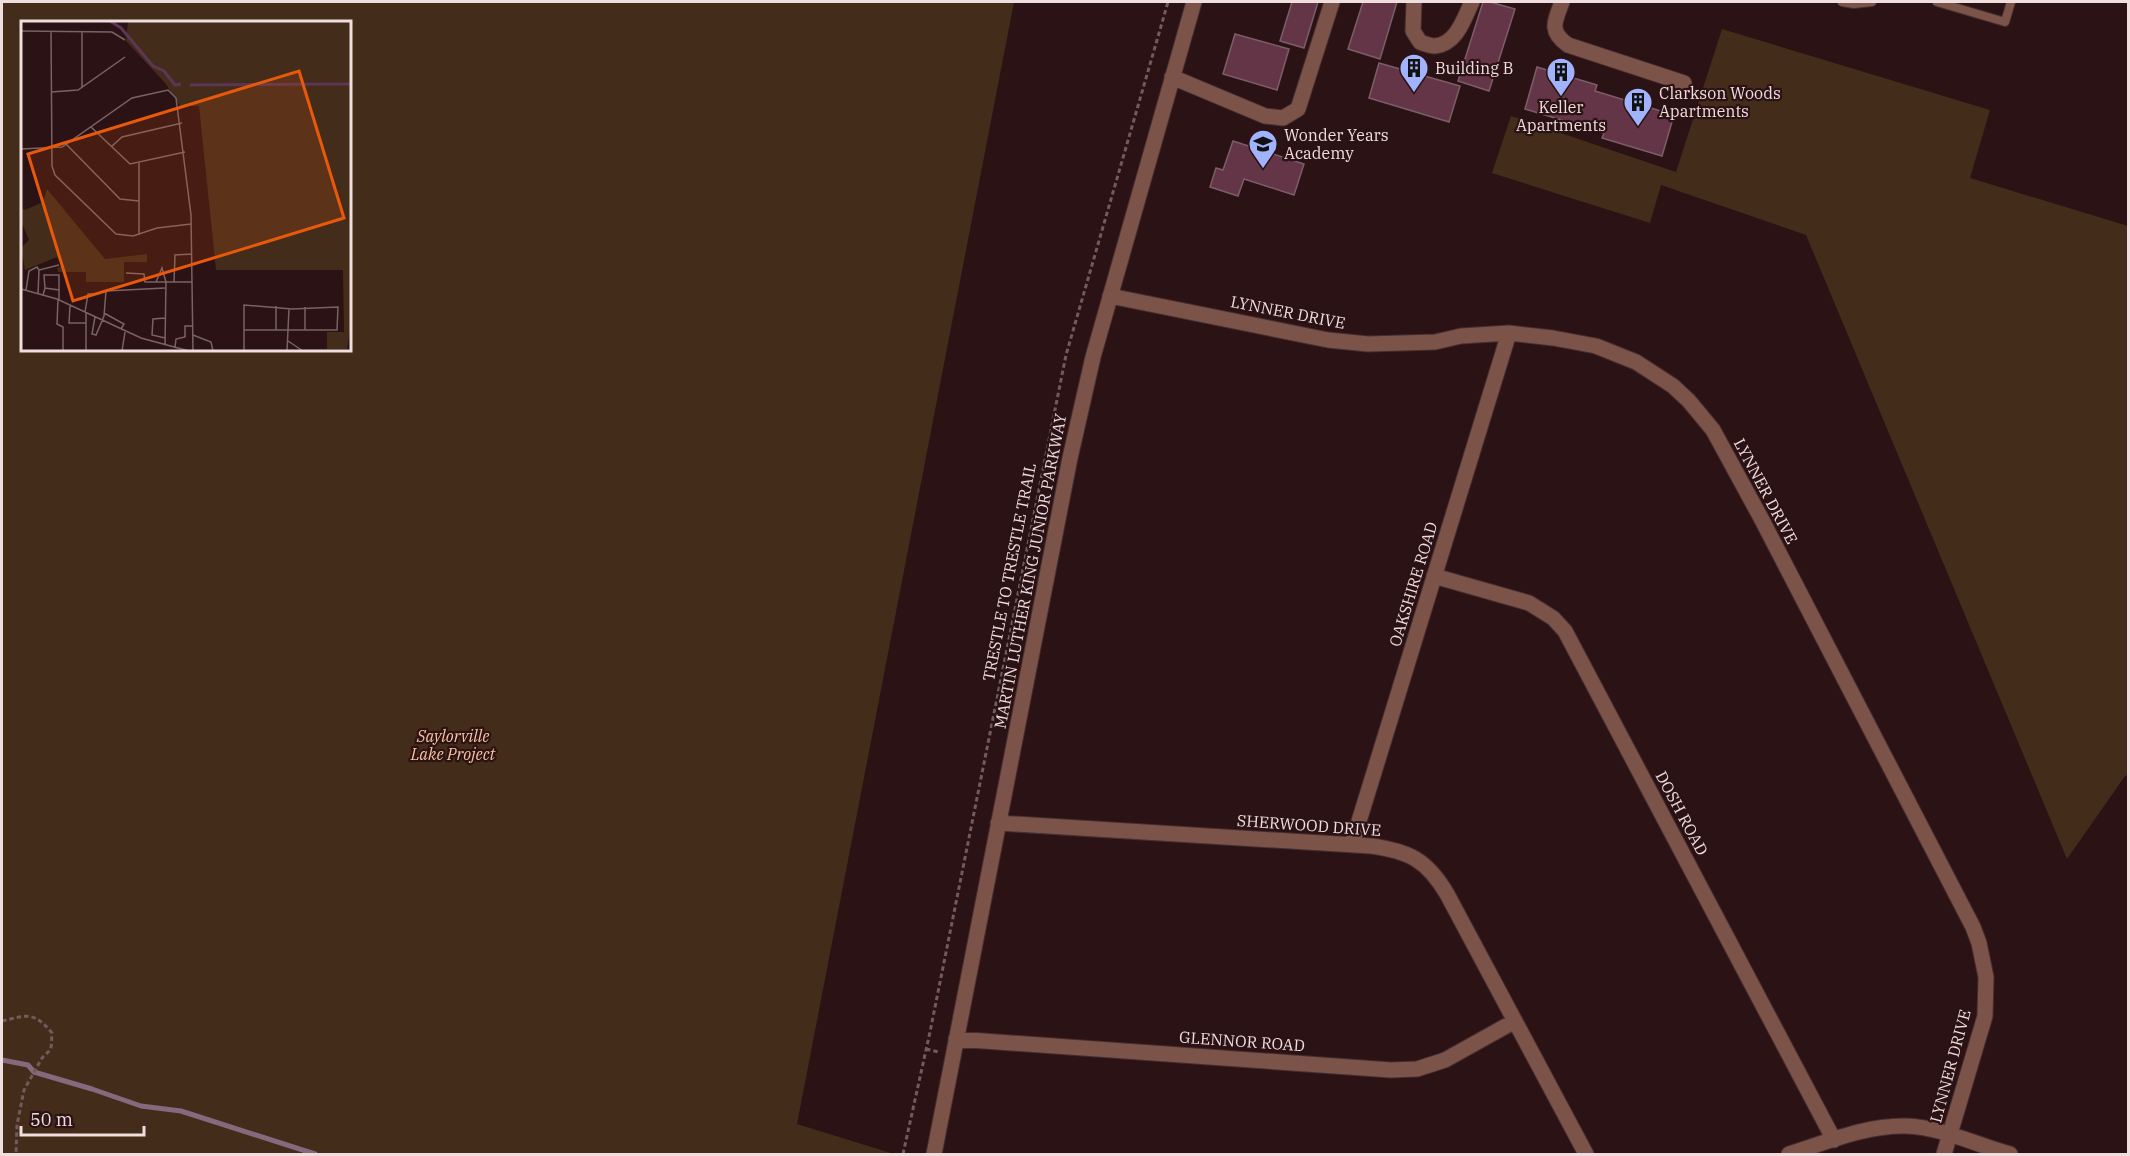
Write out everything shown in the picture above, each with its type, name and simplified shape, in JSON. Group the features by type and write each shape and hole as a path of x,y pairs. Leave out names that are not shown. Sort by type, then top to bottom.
{"street":[{"name":"MARTIN LUTHER KING JUNIOR PARKWAY","path":"934,1155 1070,458 1093,357 1194,2"},
{"path":"1172,77 1265,116 1283,118 1298,109 1332,2"},
{"path":"1414,2 1413,31 1420,42 1434,46 1448,41 1457,32 1472,2"},
{"path":"1562,2 1554,26 1557,38 1568,45 1684,83"},
{"name":"LYNNER DRIVE","path":"1110,296 1328,340 1368,344 1435,342 1461,336 1509,333 1596,345 1636,362 1673,386 1689,401 1713,430 1762,520 1979,943 1986,977 1985,1017 1944,1155"},
{"name":"OAKSHIRE ROAD","path":"1352,844 1509,333"},
{"name":"DOSH ROAD","path":"1434,576 1528,603 1553,618 1565,631 1833,1140"},
{"name":"SHERWOOD DRIVE","path":"998,823 1352,844 1397,849 1420,861 1438,879 1586,1155"},
{"name":"GLENNOR ROAD","path":"956,1039 1417,1070 1445,1060 1515,1021"},
{"path":"1789,1155 1864,1130 1907,1126 1950,1134 2010,1155"}],"lane":[{"path":"1842,2 1854,4 1872,2"},
{"path":"1937,2 2005,22 2011,2"}],"path":[{"name":"TRESTLE TO TRESTLE TRAIL","path":"903,1155 1066,355 1168,2"},
{"path":"2,1021 29,1015 41,1020 52,1033 51,1049 42,1058 24,1090 16,1125 16,1155"},
{"path":"926,1049 942,1052"}],"green space":[{"name":"Saylorville Lake Project","path":"2,2 1014,2 797,1124 894,1154 2,1154"},
{"path":"1722,29 1990,110 1970,178 2128,226 2128,775 2125,776 2067,859 1806,235 1661,185 1650,223 1492,173 1511,116 1676,172"}],"building":[{"path":"1292,2 1318,2 1304,48 1280,41"},
{"path":"1363,2 1397,2 1380,59 1348,49"},
{"path":"1483,2 1515,9 1489,91 1458,81"},
{"path":"1235,34 1289,49 1277,90 1223,74"},
{"name":"Building B","path":"1379,63 1460,86 1449,122 1369,98"},
{"path":"1537,67 1597,85 1595,91 1674,115 1662,156 1602,138 1604,133 1525,109"},
{"name":"Wonder Years Academy","path":"1233,141 1304,164 1294,195 1244,179 1238,196 1210,187 1216,168 1223,170"}],"waterway":[{"path":"2,1060 28,1065 34,1072 141,1106 181,1111 315,1154"}],"place":[{"name":"Building B","path":"1414,94"},
{"name":"Keller Apartments","path":"1561,98"},
{"name":"Clarkson Woods Apartments","path":"1638,128"},
{"name":"Wonder Years Academy","path":"1263,170"}]}
